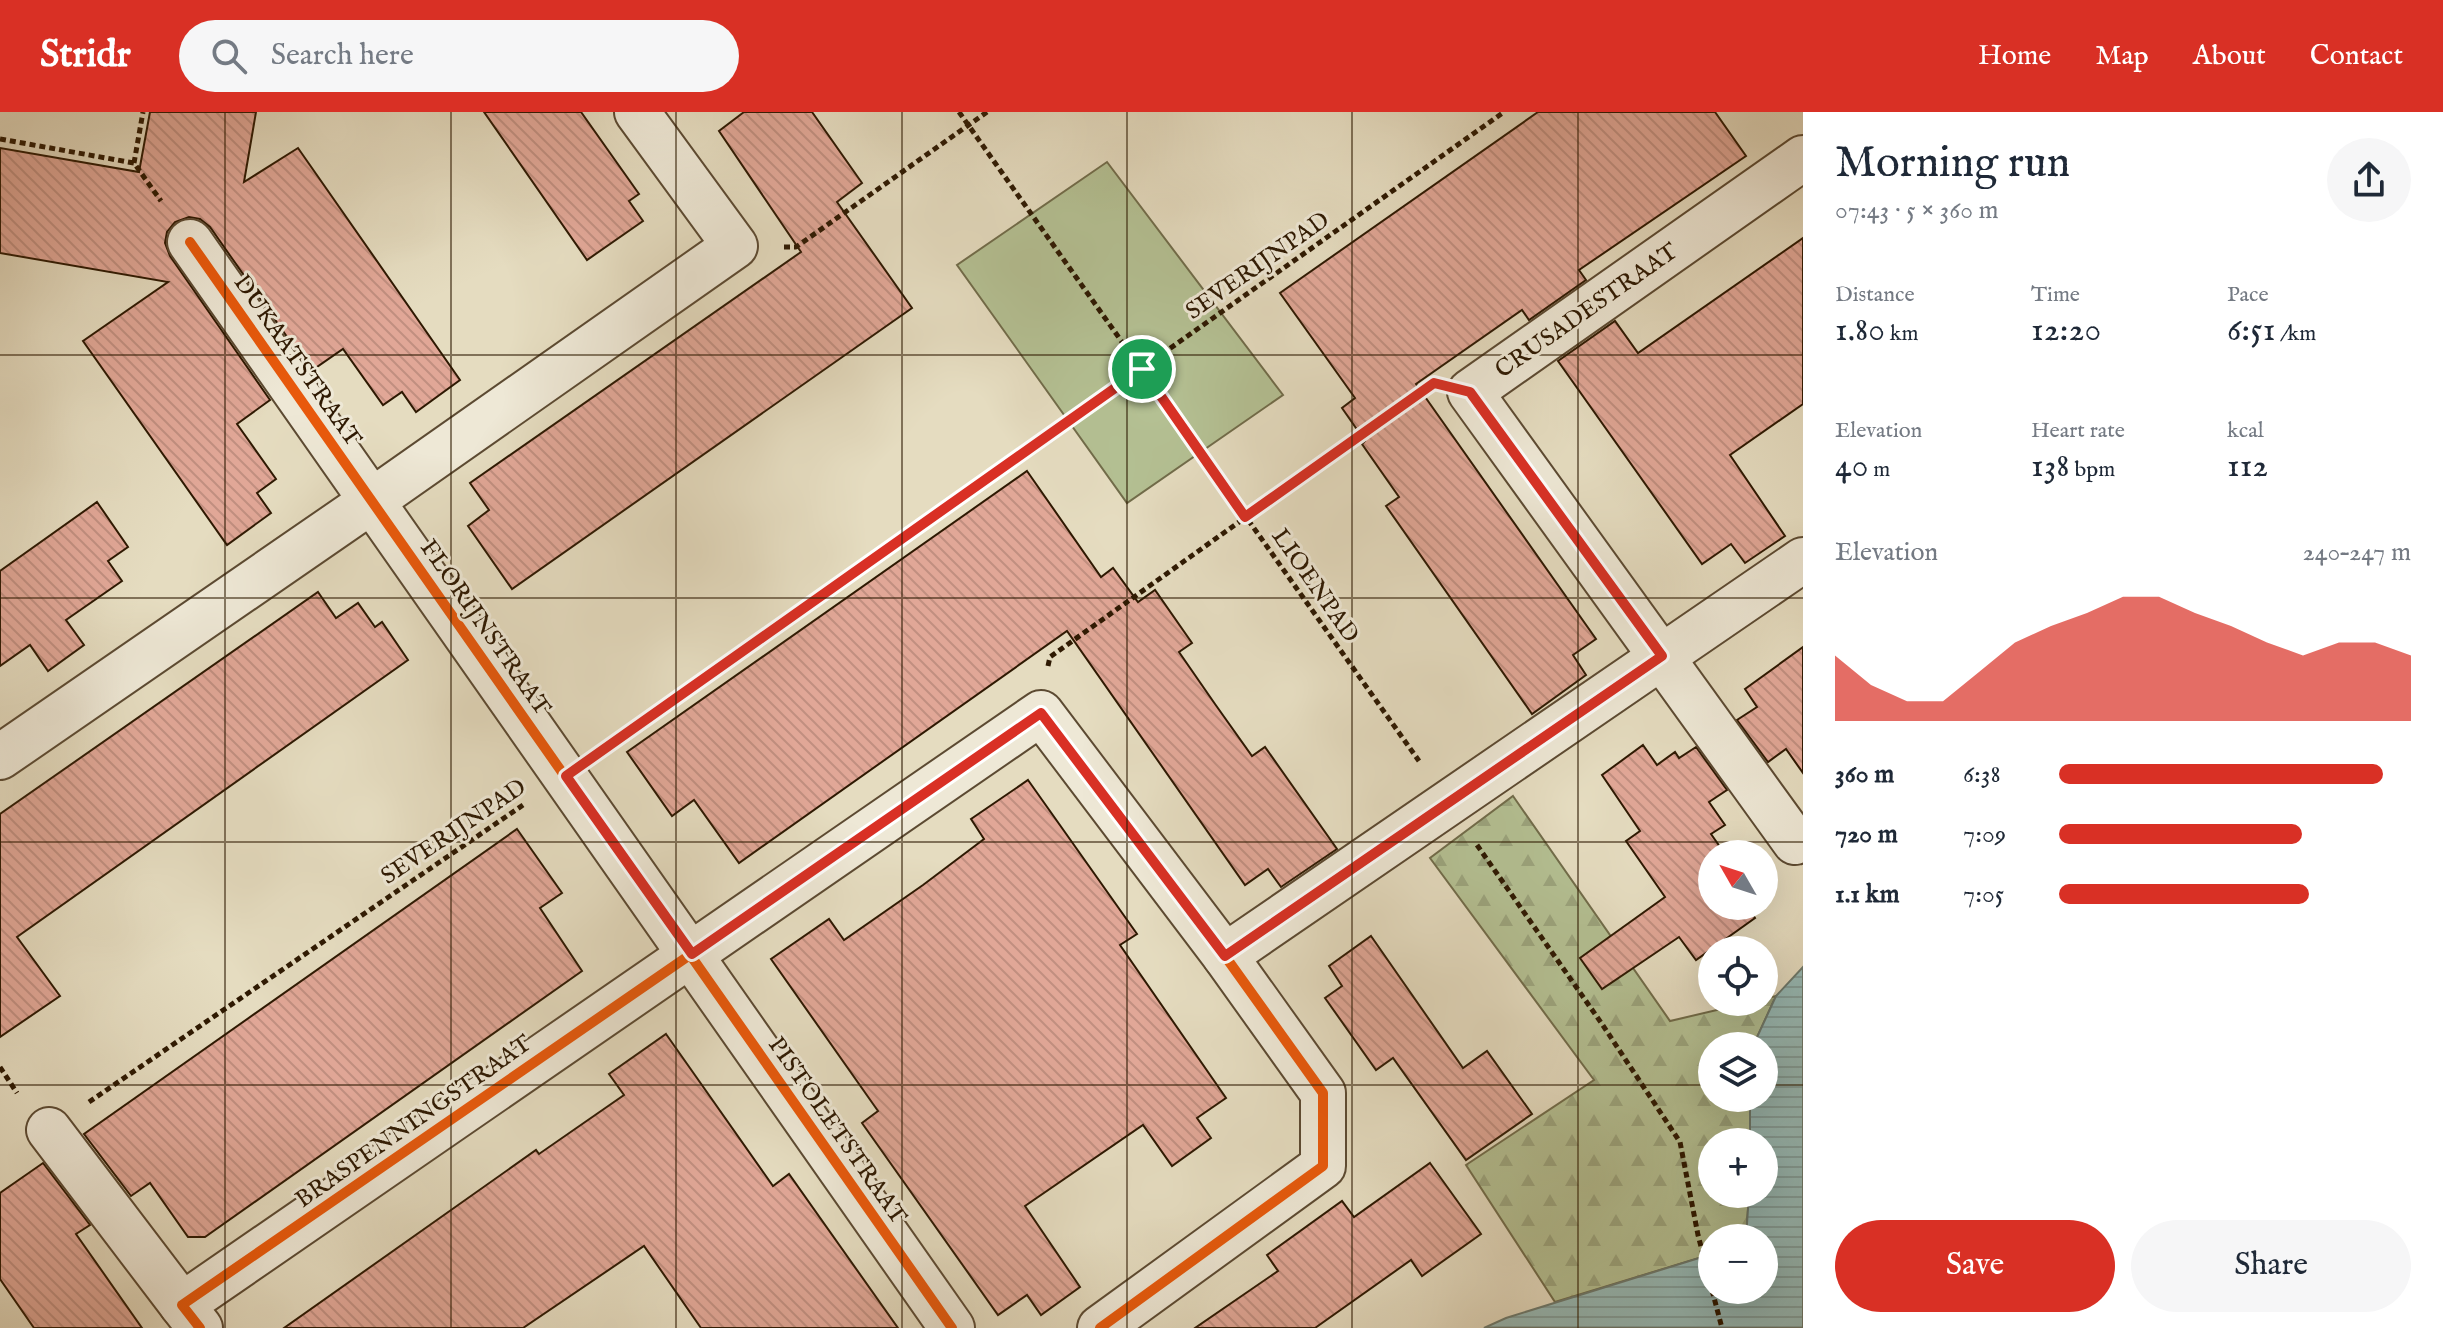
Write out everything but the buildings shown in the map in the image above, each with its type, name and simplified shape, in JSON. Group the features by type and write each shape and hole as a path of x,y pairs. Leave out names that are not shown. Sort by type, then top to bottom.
{"street":[{"path":"0,757 735,246 637,112"},
{"name":"CRUSADESTRAAT","path":"1795,842 1470,392 1803,158"},
{"name":"DUKAATSTRAAT","path":"190,242 373,500"},
{"name":"FLORIJNSTRAAT","path":"373,500 566,776"},
{"path":"1225,956 1803,560"},
{"path":"1041,713 1225,956 1323,1093 1323,1166 1100,1328"},
{"name":"BRASPENNINGSTRAAT","path":"49,1130 191,1317 692,954 1041,713"},
{"path":"566,776 692,954"},
{"name":"PISTOLETSTRAAT","path":"692,954 952,1328"}],"path":[{"path":"0,139 134,163 143,112"},
{"path":"735,246 796,247 987,112"},
{"path":"1041,713 1050,657 1434,383 1470,392"}],"green space":[{"path":"1107,162 1283,395 1127,503 957,265"},
{"path":"1513,796 1670,1021 1698,1014 1767,1016 1759,1032 1698,1032 1698,1112 1750,1112 1750,1128 1698,1128 1698,1208 1748,1208 1747,1224 1698,1224 1698,1258 1555,1302 1466,1165 1594,1080 1430,858"}],"water":[{"path":"1803,967 1803,1328 1484,1328 1506,1318 1698,1258 1698,1304 1778,1304 1778,1224 1747,1224 1748,1208 1778,1208 1778,1128 1750,1128 1750,1112 1778,1112 1778,1032 1759,1032 1767,1016 1778,1016 1778,994"}],"cycle path":[{"path":"190,242 952,1328"},
{"path":"200,1328 182,1305 1041,713 1225,956 1323,1093 1323,1166 1100,1328"}],"route":[{"path":"1142,369 1245,517 1434,383 1470,392 1662,656 1225,956 1041,713 692,954 566,776 1142,369"}]}
